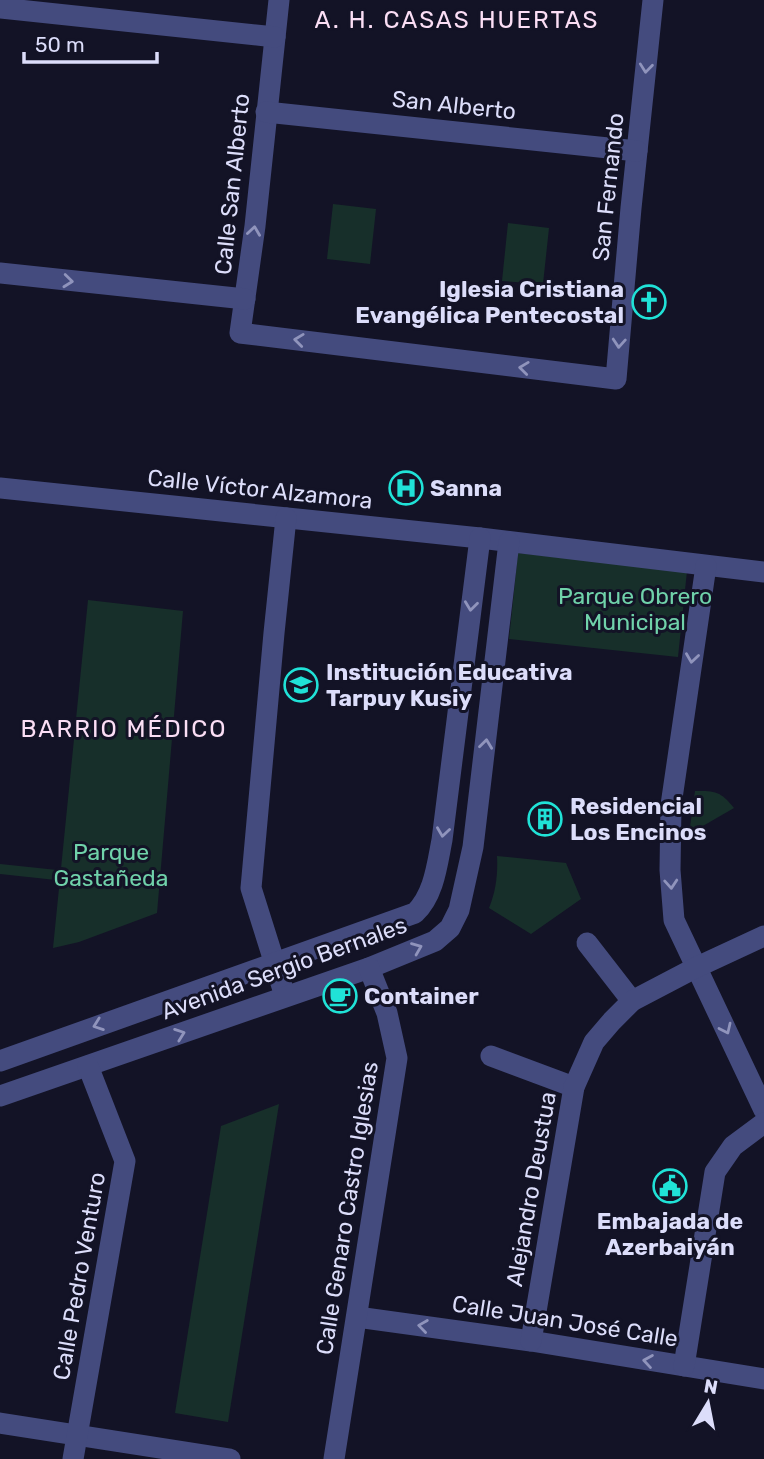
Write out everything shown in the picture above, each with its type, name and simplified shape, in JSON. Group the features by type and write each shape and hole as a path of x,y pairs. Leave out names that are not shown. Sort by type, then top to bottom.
{"street":[{"name":"Calle San Alberto","path":"240,333 255,226 279,0"},
{"name":"San Fernando","path":"240,333 617,379 653,0"},
{"path":"0,8 275,37"},
{"name":"San Alberto","path":"266,112 637,151"},
{"path":"0,273 245,299"},
{"name":"Calle Víctor Alzamora","path":"0,488 480,538 764,572"},
{"path":"285,996 251,888 286,518"},
{"name":"Avenida Sergio Bernales","path":"0,1061 415,913 422,906 433,882 442,840 480,538"},
{"name":"Avenida Sergio Bernales","path":"0,1096 369,968 435,941 450,928 457,914 473,847 509,542"},
{"path":"706,566 671,805 670,870 674,920 764,1110"},
{"path":"424,900 457,914"},
{"name":"Alejandro Deustua","path":"531,1341 574,1087 594,1042 632,1001 764,936"},
{"path":"587,943 632,1001"},
{"name":"Calle Genaro Castro Iglesias","path":"334,1459 397,1058 387,1013 369,968"},
{"path":"140,1011 153,1044"},
{"path":"491,1056 574,1087"},
{"name":"Calle Pedro Venturo","path":"74,1459 125,1161 88,1066"},
{"path":"684,1366 715,1172 733,1146 764,1123"},
{"name":"Calle Juan José Calle","path":"358,1317 531,1341 764,1379"},
{"path":"0,1423 230,1459"}],"green space":[{"path":"333,204 376,209 370,264 327,259"},
{"path":"508,223 549,228 543,284 502,281"},
{"name":"Parque Obrero Municipal","path":"518,553 687,571 678,657 509,639"},
{"name":"Parque Gastañeda","path":"88,600 183,611 157,913 79,942 53,948"},
{"path":"695,791 717,793 734,808 689,834"},
{"path":"497,856 566,863 581,899 531,934 489,908 496,882"},
{"path":"0,864 57,870 56,880 0,874"},
{"path":"279,1104 228,1422 175,1413 221,1126"}],"place":[{"name":"Iglesia Cristiana Evangélica Pentecostal","path":"649,302"},
{"name":"Sanna","path":"406,488"},
{"name":"Institución Educativa Tarpuy Kusiy","path":"301,685"},
{"name":"Residencial Los Encinos","path":"545,819"},
{"name":"Container","path":"340,996"},
{"name":"Embajada de Azerbaiyán","path":"670,1186"}],"district":[{"name":"A. H. CASAS HUERTAS","path":"457,20"},
{"name":"BARRIO MÉDICO","path":"124,729"}]}
